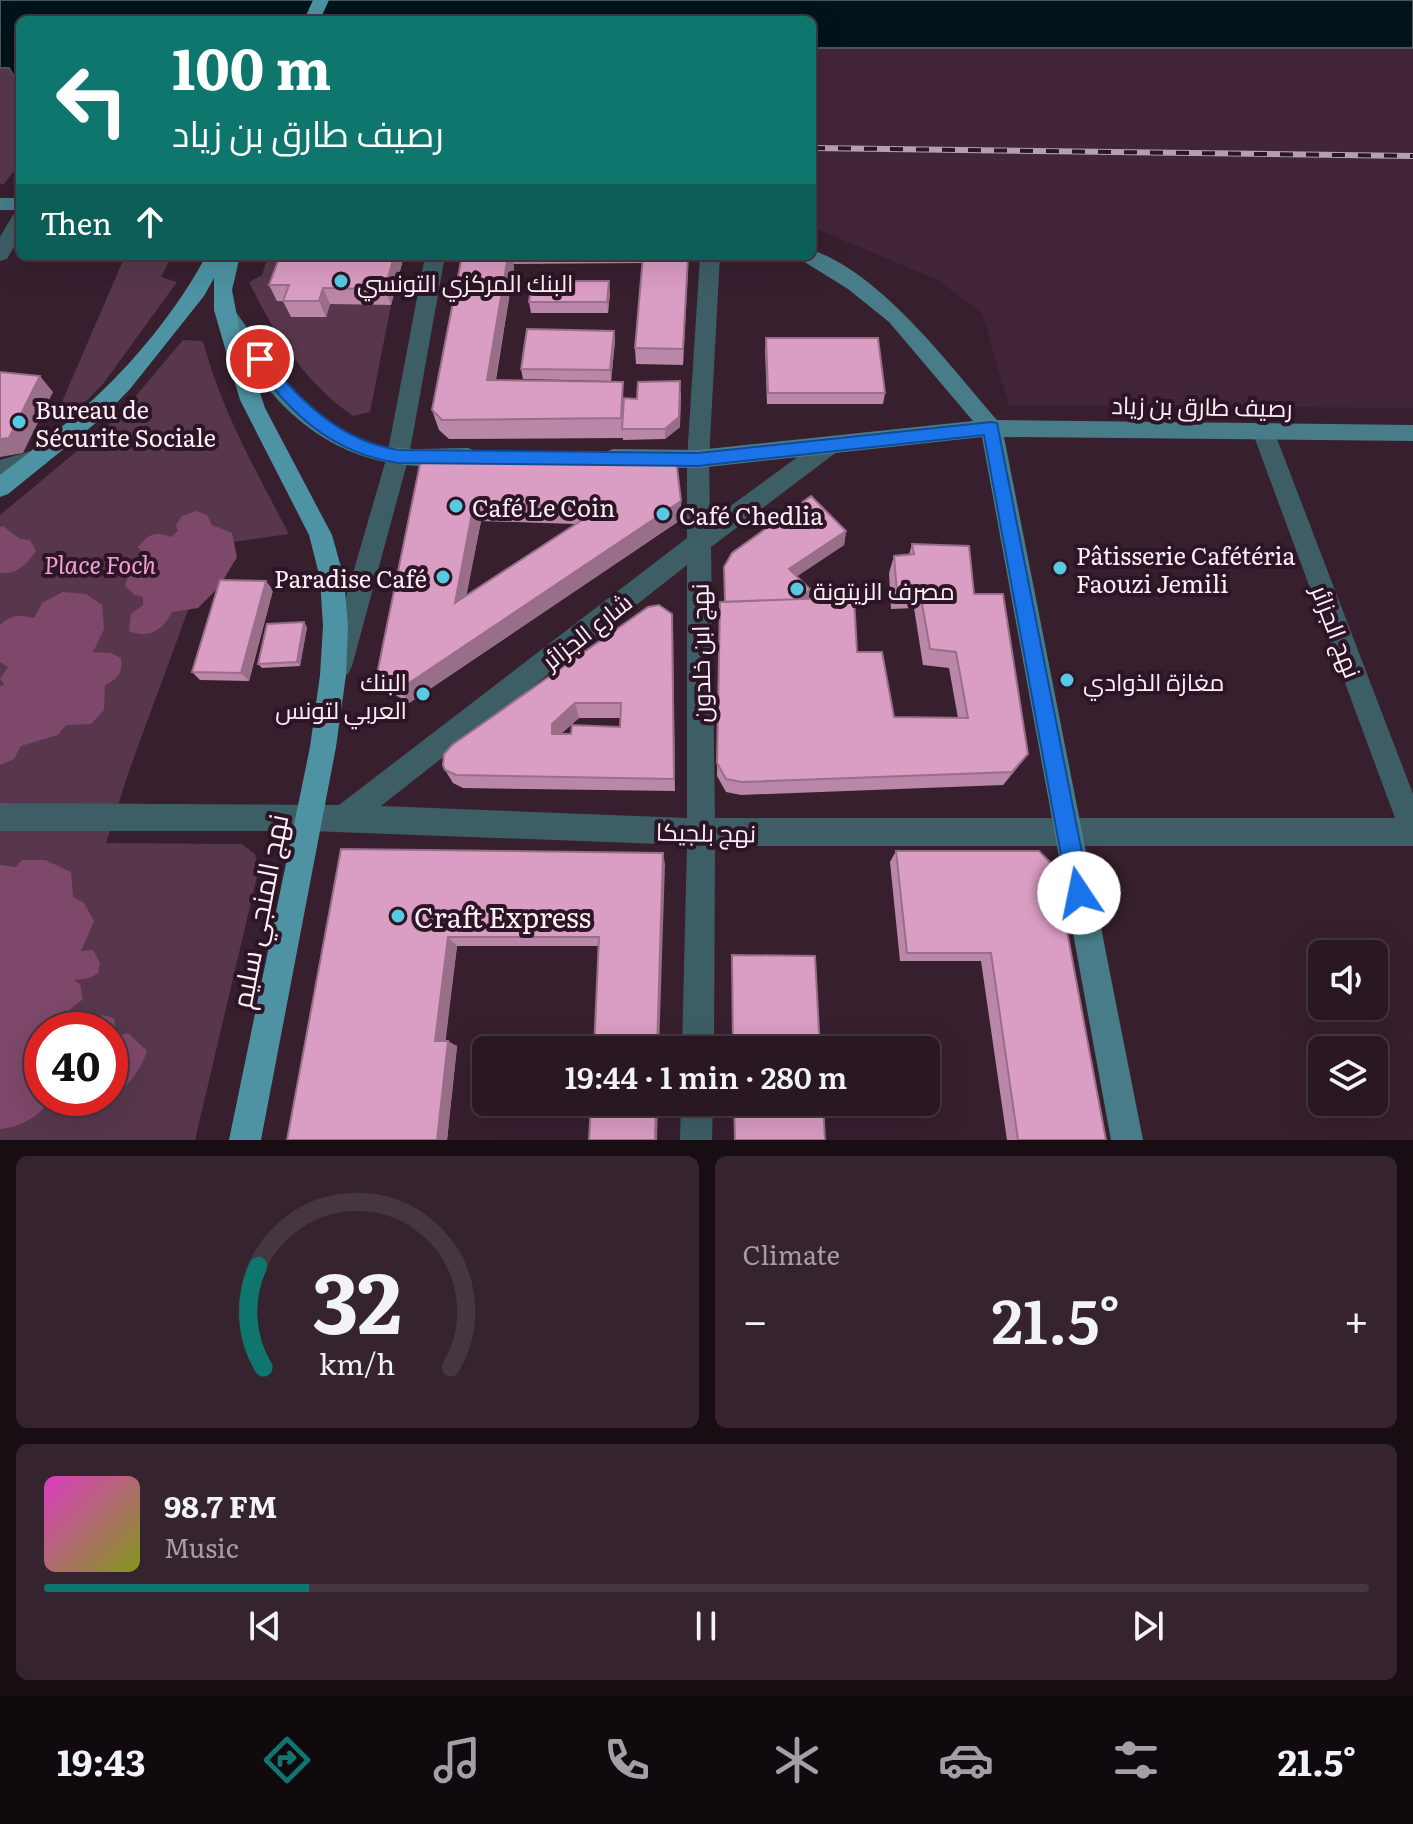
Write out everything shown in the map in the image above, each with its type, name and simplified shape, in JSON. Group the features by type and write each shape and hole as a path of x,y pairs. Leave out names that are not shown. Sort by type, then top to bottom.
{"main road":[{"path":"0,488 94,412 214,298 221,260"},
{"name":"نهج المنجي سليم","path":"214,298 254,409 315,520 327,554 335,602 331,694 245,1140"}],"street":[{"path":"0,254 16,226"},
{"name":"نهج المنجي سليم","path":"331,694 398,456 434,260"},
{"name":"نهج ابن خلدون","path":"698,1036 701,832 698,459 710,260"},
{"path":"816,260 855,284 896,317 991,428 1127,1140"},
{"path":"214,298 278,384 326,430 374,453 493,457"},
{"name":"رصيف طارق بن زياد","path":"588,458 698,459 991,428 1413,433"},
{"name":"نهج الجزائر","path":"1263,431 1413,831"},
{"name":"شارع الجزائر","path":"344,818 698,543 830,445"},
{"path":"0,469 38,458"},
{"name":"نهج بلجيكا","path":"0,817 309,817 701,832 1413,831"},
{"path":"696,1140 697,1116"}],"shaded area":[{"path":"0,0 1413,0 1413,48 816,48 816,16 16,16 16,80 9,68 0,68"},
{"path":"816,48 1413,48 1413,408 1009,405 982,313 938,280 816,229"},
{"path":"196,511 207,515 212,525 232,533 237,557 219,587 198,608 172,612 164,624 149,634 129,631 131,614 143,605 143,597 135,595 125,586 131,568 145,556 138,547 153,535 171,537 178,531 176,525 182,516"},
{"path":"3,526 20,539 30,540 36,551 21,568 0,573 0,527"},
{"path":"63,592 86,594 102,605 104,629 93,652 111,653 121,658 120,672 105,685 104,710 91,724 66,725 58,735 21,746 14,759 0,765 0,686 5,685 0,679 8,667 0,662 0,625 16,616 34,618 42,603"},
{"path":"22,860 45,860 71,872 73,897 84,903 94,921 81,951 93,950 100,963 98,973 90,978 74,980 80,984 83,999 67,1012 24,1012 24,1116 35,1116 15,1126 0,1129 0,865 16,867"},
{"path":"128,1033 147,1051 128,1082"}],"green space":[{"path":"0,68 9,68 16,80 16,168 4,184 0,184"},
{"path":"123,260 170,260 161,277 177,282 103,384 68,419 55,418"},
{"path":"267,260 292,260 278,301 391,305 370,412 353,416 305,373 280,339 249,282 262,275"},
{"name":"Place Foch","path":"183,340 203,341 229,416 289,534 212,545 129,771 106,843 242,844 255,854 259,868 195,1140 0,1140 0,515 118,417"}],"building":[{"path":"278,260 393,260 385,289 323,288 319,301 283,301 289,285 269,285"},
{"path":"461,260 507,260 487,380 623,382 621,418 442,420 432,410"},
{"path":"643,260 688,260 683,349 635,348"},
{"path":"532,281 609,281 607,302 529,302"},
{"path":"527,329 614,331 610,370 521,369"},
{"path":"766,338 878,338 885,393 768,393"},
{"path":"0,372 40,376 9,438 0,439"},
{"path":"680,381 679,417 665,429 622,429 624,398 637,399 638,382"},
{"path":"440,455 676,459 681,501 400,689 377,674 420,464","holes":["474,503 588,507 588,516 455,603"]},
{"path":"811,496 846,531 789,569 810,589 801,599 725,602 724,567 732,553"},
{"path":"912,544 969,546 974,594 1003,594 1028,754 1012,772 742,782 726,779 717,763 720,602 854,597 857,652 882,652 894,717 968,718 956,652 930,649 920,592 897,592 894,556 914,554"},
{"path":"220,580 266,581 241,673 192,672"},
{"path":"659,605 672,614 674,779 456,775 445,770 444,754 452,745 648,607","holes":["575,703 621,703 620,727 572,725 571,734 552,734 552,724"]},
{"path":"304,622 297,662 258,664 267,624"},
{"path":"341,849 663,853 657,1036 595,1036 599,937 448,937 435,1041 448,1041 437,1140 287,1140"},
{"path":"896,851 1039,851 1055,867 1106,1140 1018,1140 991,953 907,953"},
{"path":"732,955 815,956 819,1036 733,1036"},
{"path":"590,1116 656,1116 655,1140 589,1140"},
{"path":"734,1116 824,1116 825,1140 735,1140"}],"railway":[{"path":"816,148 1413,156"}],"place":[{"name":"البنك المركزي التونسي","path":"341,281"},
{"name":"Bureau de Sécurite Sociale","path":"19,422"},
{"name":"Café Le Coin","path":"456,506"},
{"name":"Café Chedlia","path":"663,514"},
{"name":"Pâtisserie Cafétéria Faouzi Jemili","path":"1060,568"},
{"name":"Paradise Café","path":"443,577"},
{"name":"مصرف الزيتونة","path":"797,589"},
{"name":"مغازة الذوادي","path":"1067,680"},
{"name":"البنك العربي لتونس","path":"423,694"},
{"name":"Craft Express","path":"398,916"}],"route":[{"path":"260,359 278,384 326,430 349,444 374,453 398,456 698,459 991,428 1079,893"}]}
